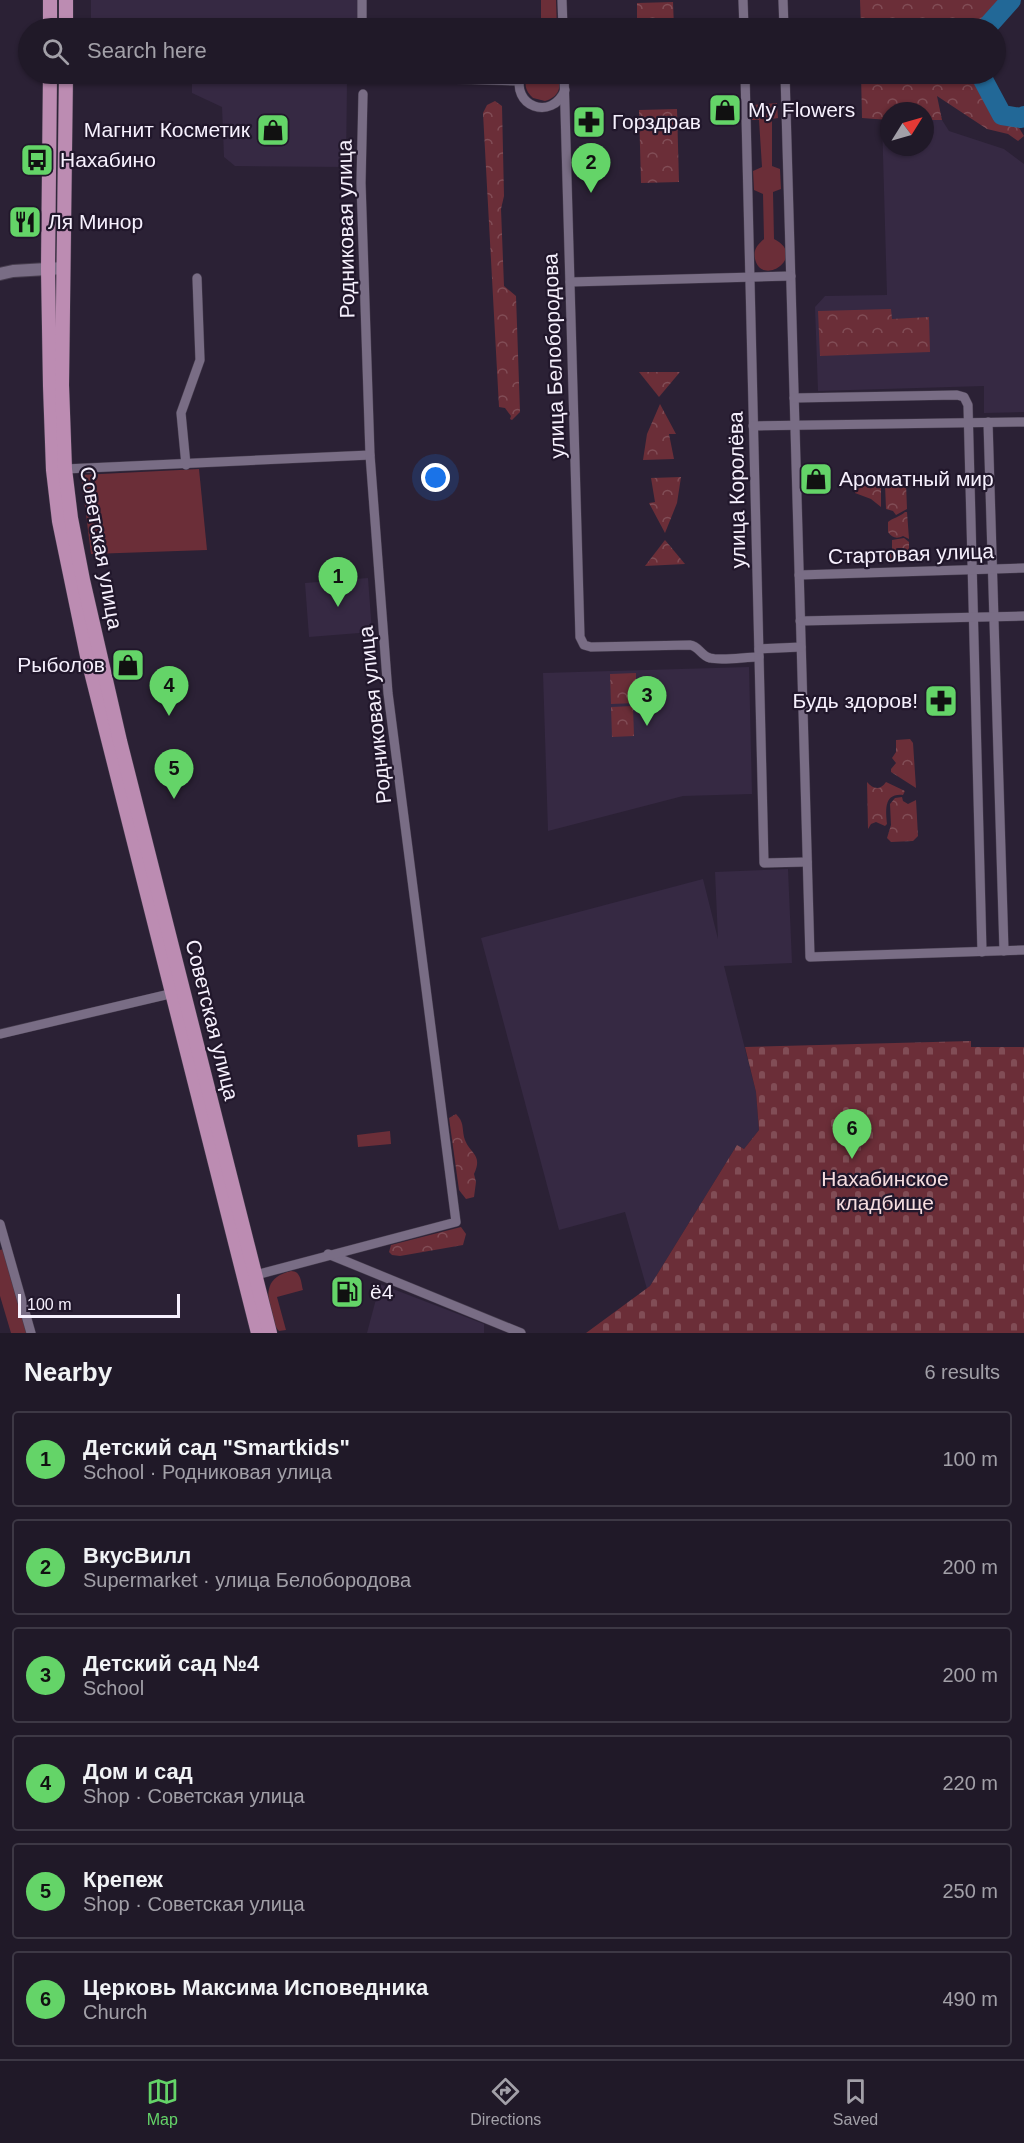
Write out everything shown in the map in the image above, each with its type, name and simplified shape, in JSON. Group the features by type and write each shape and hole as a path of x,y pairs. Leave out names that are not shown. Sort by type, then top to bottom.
{"main road":[{"path":"50,0 50,18"},
{"path":"66,0 66,18"},
{"name":"Советская улица","path":"50,84 48,268 53,470 59,521 87,656 250,1276 270,1333"},
{"name":"Советская улица","path":"66,84 62,385 65,469 77,549 98,649 177,992"},
{"path":"0,274 64,268"},
{"name":"Советская улица","path":"250,1276 258,1333"}],"street":[{"path":"362,0 362,18"},
{"path":"562,0 563,18"},
{"path":"744,0 744,18"},
{"path":"783,0 784,18"},
{"path":"521,84 523,97 536,107 548,107 555,103 565,90"},
{"name":"улица Белобородова","path":"565,84 580,637 584,645 591,647 695,645 703,654 712,658 759,653"},
{"name":"улица Королёва","path":"745,84 765,863 807,862"},
{"path":"785,84 810,957 1024,950"},
{"name":"Родниковая улица","path":"328,1254 456,1222 388,693 370,455 361,183 363,94"},
{"path":"570,282 790,276"},
{"path":"186,465 181,412 200,360 197,278"},
{"path":"794,398 957,395 964,397 968,405 982,952"},
{"path":"988,422 1004,951"},
{"path":"753,426 1024,422"},
{"path":"65,469 370,455"},
{"name":"Стартовая улица","path":"799,575 1024,568"},
{"path":"800,621 1024,616"},
{"path":"759,653 801,647"},
{"path":"0,1034 177,992"},
{"path":"0,1224 31,1333"},
{"path":"250,1276 328,1254 521,1333"}],"shaded area":[{"path":"91,0 357,0 357,18 91,18"},
{"path":"192,84 347,84 346,167 235,166 224,157 222,107 192,93"},
{"path":"934,120 942,120 949,131 1004,149 1024,164 1024,412 984,413 984,386 818,391 815,307 825,296 887,295 883,156 934,156"},
{"path":"368,578 372,632 309,637 305,583"},
{"path":"749,667 752,794 683,796 548,831 543,673"},
{"path":"788,869 792,963 724,966 756,1092 759,1130 744,1149 737,1145 647,1289 625,1212 559,1230 481,938 703,879 718,939 715,872"},
{"path":"380,1284 484,1324 484,1333 367,1333"}],"green space":[{"path":"541,0 556,0 557,18 541,18"},
{"path":"860,0 1004,0 991,18 861,18"},
{"path":"673,2 674,18 637,18 637,3"},
{"path":"526,84 559,84 554,97 545,101 533,98"},
{"path":"861,84 985,84 1007,108 1024,136 1018,141 1008,134 987,129 937,96 942,120 934,120 934,102 880,102 880,119 862,118"},
{"path":"495,101 502,106 504,196 501,209 504,286 516,296 520,412 512,420 505,408 499,407 483,113 487,105"},
{"path":"777,103 778,118 772,119 772,166 780,169 781,189 773,192 774,239 783,246 786,253 785,260 780,266 773,270 766,270 759,267 755,259 756,248 764,239 763,194 754,190 753,171 762,167 759,120 752,120 752,105"},
{"path":"677,109 679,182 641,183 639,110"},
{"path":"891,309 892,319 929,317 930,352 820,356 818,311"},
{"path":"639,372 680,372 659,397"},
{"path":"660,404 676,434 669,434 674,459 643,460 647,434"},
{"path":"199,469 207,550 91,554 81,475"},
{"path":"681,477 677,503 665,533 649,503 655,502 651,478"},
{"path":"906,483 907,509 896,515 893,511 886,509 885,484"},
{"path":"881,484 881,507 871,499 855,493 856,488 860,485"},
{"path":"907,512 909,539 903,536 893,537 888,532 888,522"},
{"path":"904,538 909,542 909,560 887,561 886,557 892,551 892,540"},
{"path":"665,540 685,564 645,566"},
{"path":"636,673 636,703 611,704 610,674"},
{"path":"633,706 634,736 612,737 611,707"},
{"path":"910,739 913,743 916,788 891,772 896,763 892,758 896,752 896,740"},
{"path":"867,782 876,788 886,782 905,791 903,795 897,795 889,800 885,826 876,822 868,829"},
{"path":"902,797 903,801 908,804 916,800 918,836 913,841 891,842 887,838 891,825 890,804 895,798"},
{"name":"Нахабинское кладбище","path":"971,1041 971,1047 1024,1047 1024,1333 586,1333 650,1286 737,1145 744,1149 759,1130 756,1092 745,1047"},
{"path":"456,1114 462,1122 464,1137 477,1162 474,1174 476,1182 474,1197 466,1199 459,1190 449,1118"},
{"path":"390,1131 391,1144 358,1147 357,1135"},
{"path":"461,1227 466,1234 463,1245 400,1256 389,1252 391,1245"},
{"path":"3,1249 28,1333 11,1333 0,1296 0,1250"},
{"path":"291,1271 299,1275 303,1290 277,1297 286,1330 279,1331 271,1313 268,1298 270,1286 277,1277"}],"waterway":[{"path":"995,18 1011,0"},
{"path":"985,84 1002,115 1021,118 1024,116"}],"place":[{"name":"My Flowers","path":"725,110"},
{"name":"Горздрав","path":"589,122"},
{"name":"Магнит Косметик","path":"273,130"},
{"name":"Нахабино","path":"37,160"},
{"name":"ВкусВилл","path":"591,193"},
{"name":"Ля Минор","path":"25,222"},
{"name":"Ароматный мир","path":"816,479"},
{"name":"Детский сад \"Smartkids\"","path":"338,607"},
{"name":"Рыболов","path":"128,665"},
{"name":"Будь здоров!","path":"941,701"},
{"name":"Дом и сад","path":"169,716"},
{"name":"Детский сад №4","path":"647,726"},
{"name":"Крепеж","path":"174,799"},
{"name":"Церковь Максима Исповедника","path":"852,1159"},
{"name":"ё4","path":"347,1292"}]}
